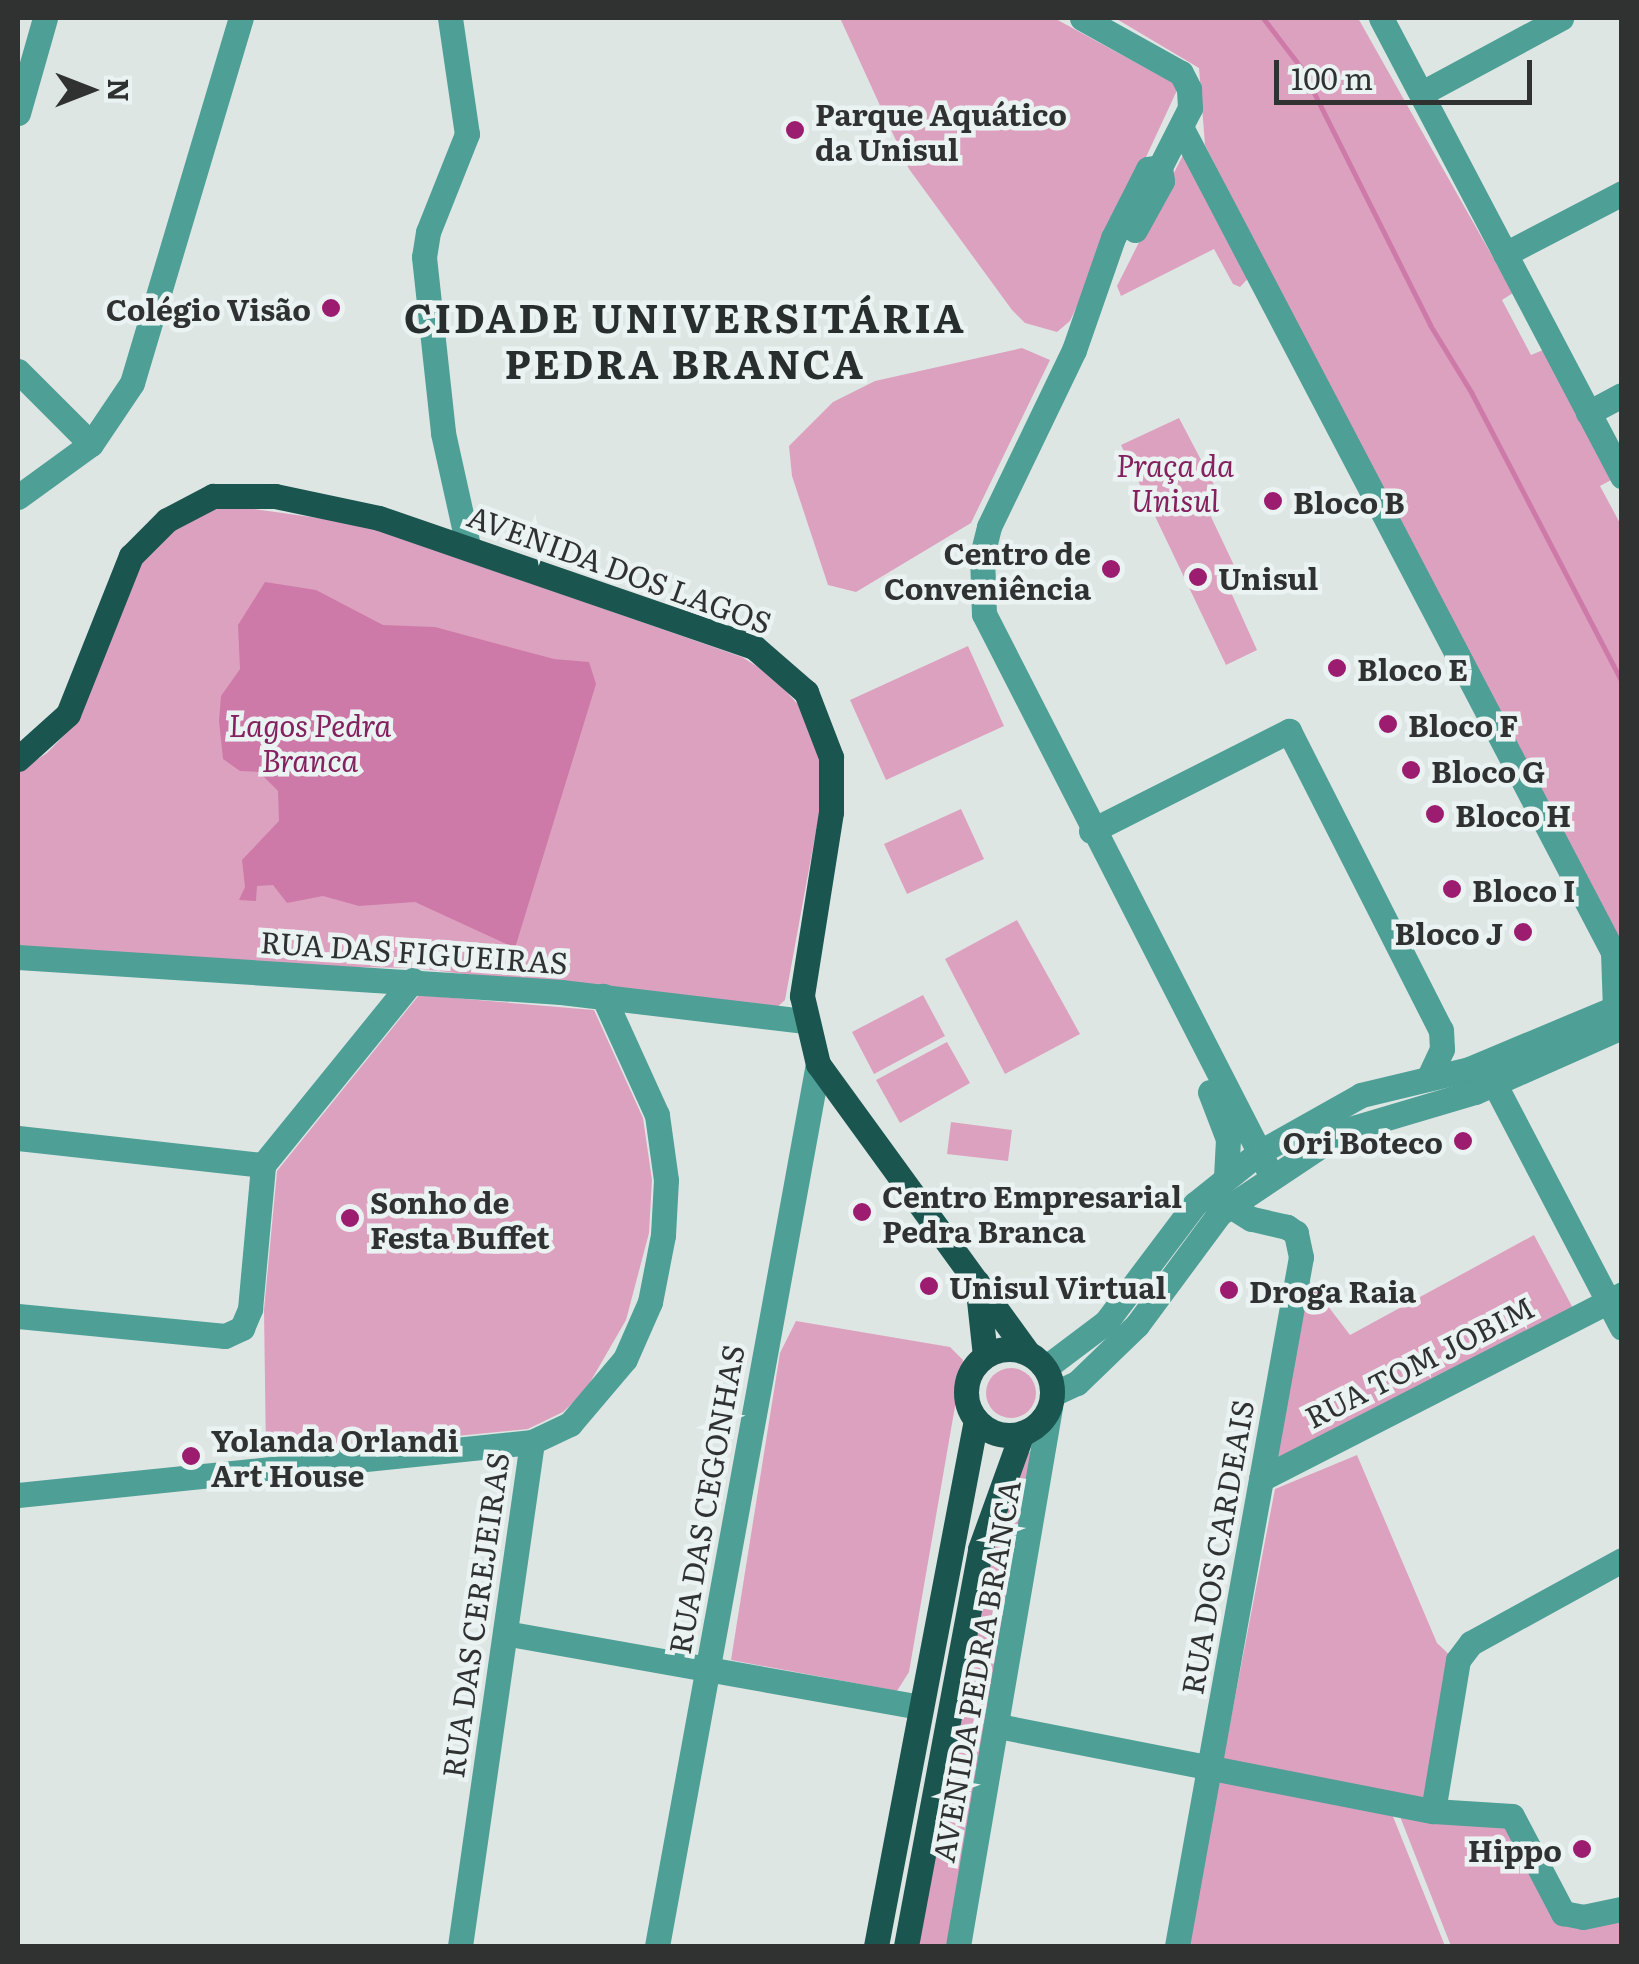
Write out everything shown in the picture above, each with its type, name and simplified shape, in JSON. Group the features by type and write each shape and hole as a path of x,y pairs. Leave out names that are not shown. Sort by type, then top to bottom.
{"main road":[{"name":"AVENIDA DOS LAGOS","path":"18,759 68,714 131,556 186,508 214,496 275,496 380,518 754,647 806,692 823,723 833,785 803,981 805,1021 818,1064 1037,1360"},
{"name":"AVENIDA DOS LAGOS","path":"977,1282 985,1356"},
{"path":"1006,1349 1037,1360 1051,1400 1022,1434 997,1434 976,1420 966,1386 985,1356 1006,1349"},
{"name":"AVENIDA PEDRA BRANCA","path":"876,1946 976,1420"},
{"name":"AVENIDA PEDRA BRANCA","path":"906,1946 980,1549 1022,1434"}],"street":[{"path":"18,113 45,18"},
{"path":"18,497 91,444 119,408 147,347 242,18"},
{"path":"450,18 467,134 428,232 424,258 443,433 468,546"},
{"path":"1082,18 1181,74 1190,108 1160,166 1148,169 1113,238 1112,254 1077,332 1074,350 989,527 982,582 984,614 1091,831 1272,1177"},
{"path":"1380,18 1622,476"},
{"path":"1422,93 1562,18"},
{"path":"1181,126 1619,972 1619,1013"},
{"path":"1505,254 1622,192"},
{"path":"1077,332 1064,342 975,526 970,618 1224,1118 1226,1178"},
{"path":"18,371 91,444"},
{"path":"1588,413 1622,395"},
{"path":"1091,831 1289,732 1441,1030 1442,1049 1429,1077"},
{"name":"RUA DAS FIGUEIRAS","path":"18,957 413,980 603,996 805,1021"},
{"path":"18,1316 224,1336 242,1328 250,1309 263,1165 413,980"},
{"name":"RUA DAS CEREJEIRAS","path":"460,1946 532,1442 570,1424 624,1359 650,1302 663,1235 666,1180 657,1114 603,996"},
{"path":"1037,1360 1114,1314 1188,1212 1260,1152 1361,1094 1524,1048 1619,1013"},
{"path":"1051,1400 1077,1383 1137,1325 1206,1227 1230,1205 1359,1122 1494,1084 1619,1013"},
{"name":"RUA DAS CEGONHAS","path":"657,1946 818,1064"},
{"path":"1494,1084 1614,1297 1622,1328"},
{"path":"18,1138 263,1165"},
{"name":"RUA DOS CARDEAIS","path":"1177,1946 1301,1245 1288,1226 1251,1219 1230,1205"},
{"name":"RUA TOM JOBIM","path":"1261,1479 1614,1297"},
{"name":"AVENIDA PEDRA BRANCA","path":"958,1946 1051,1400"},
{"path":"18,1494 532,1442"},
{"path":"1433,1811 1458,1660 1471,1643 1622,1560"},
{"path":"505,1633 919,1707"},
{"path":"998,1726 1433,1811 1512,1816 1563,1913 1583,1917 1622,1908"}],"green space":[{"path":"840,18 1054,18 1179,86 1070,321 1057,332 1025,323 1012,310 909,169"},
{"path":"1115,18 1358,18 1513,293 1502,300 1531,355 1543,350 1613,479 1600,486 1622,527 1621,964 1205,145 1199,68"},
{"path":"1185,151 1252,274 1240,287 1233,284 1214,249 1121,296 1117,286"},
{"path":"1022,348 1050,360 971,523 856,592 828,585 792,476 789,446 833,402 875,381"},
{"name":"Praça da Unisul","path":"1179,418 1219,494 1204,502 1241,580 1229,588 1257,650 1226,665 1121,445"},
{"name":"Lagos Pedra Branca","path":"226,505 361,524 742,657 771,675 805,712 822,757 820,809 785,1000 774,1010 413,968 241,965 18,948 18,772 47,753 79,720 144,557 174,524"},
{"path":"968,646 1004,726 886,780 850,700"},
{"path":"961,809 984,859 907,894 884,844"},
{"path":"1017,920 1080,1034 1005,1074 945,959"},
{"path":"419,995 594,1010 643,1118 652,1180 649,1233 626,1320 585,1391 563,1412 528,1429 266,1455 264,1310 277,1171"},
{"path":"923,995 945,1036 874,1074 852,1032"},
{"path":"947,1042 970,1083 900,1123 876,1080"},
{"path":"951,1122 1012,1130 1008,1161 947,1154"},
{"path":"1534,1235 1574,1310 1271,1465 1305,1276 1350,1335"},
{"path":"796,1321 950,1347 963,1360 909,1672 897,1691 731,1660 780,1353"},
{"path":"1011,1368 1029,1375 1036,1393 1029,1411 1011,1418 993,1411 986,1393 993,1375"},
{"path":"1042,1441 948,1946 917,1946 997,1515 1015,1465"},
{"path":"1357,1455 1437,1643 1456,1661 1431,1808 1222,1765 1275,1489"},
{"path":"1215,1780 1390,1809 1445,1946 1190,1946"},
{"path":"1397,1809 1509,1821 1545,1899 1621,1914 1621,1946 1451,1946"}],"shaded area":[{"path":"265,582 316,590 383,625 435,627 554,659 589,662 596,684 515,948 415,902 359,906 323,896 287,903 273,885 257,886 256,901 239,900 245,887 242,860 279,821 278,791 259,772 240,771 223,759 221,696 240,669 238,625"}],"waterway":[{"path":"1263,18 1302,69 1430,325 1471,392 1622,682"}],"place":[{"name":"Parque Aquático da Unisul","path":"795,130"},
{"name":"Colégio Visão","path":"331,308"},
{"name":"Bloco B","path":"1273,501"},
{"name":"Centro de Conveniência","path":"1111,569"},
{"name":"Unisul","path":"1198,577"},
{"name":"Bloco E","path":"1337,668"},
{"name":"Bloco F","path":"1388,724"},
{"name":"Bloco G","path":"1411,770"},
{"name":"Bloco H","path":"1435,814"},
{"name":"Bloco I","path":"1452,889"},
{"name":"Bloco J","path":"1523,932"},
{"name":"Ori Boteco","path":"1463,1141"},
{"name":"Centro Empresarial Pedra Branca","path":"862,1212"},
{"name":"Sonho de Festa Buffet","path":"350,1218"},
{"name":"Unisul Virtual","path":"929,1286"},
{"name":"Droga Raia","path":"1229,1290"},
{"name":"Yolanda Orlandi Art House","path":"191,1456"},
{"name":"Hippo","path":"1582,1849"}],"district":[{"name":"CIDADE UNIVERSITÁRIA PEDRA BRANCA","path":"685,339"}]}
